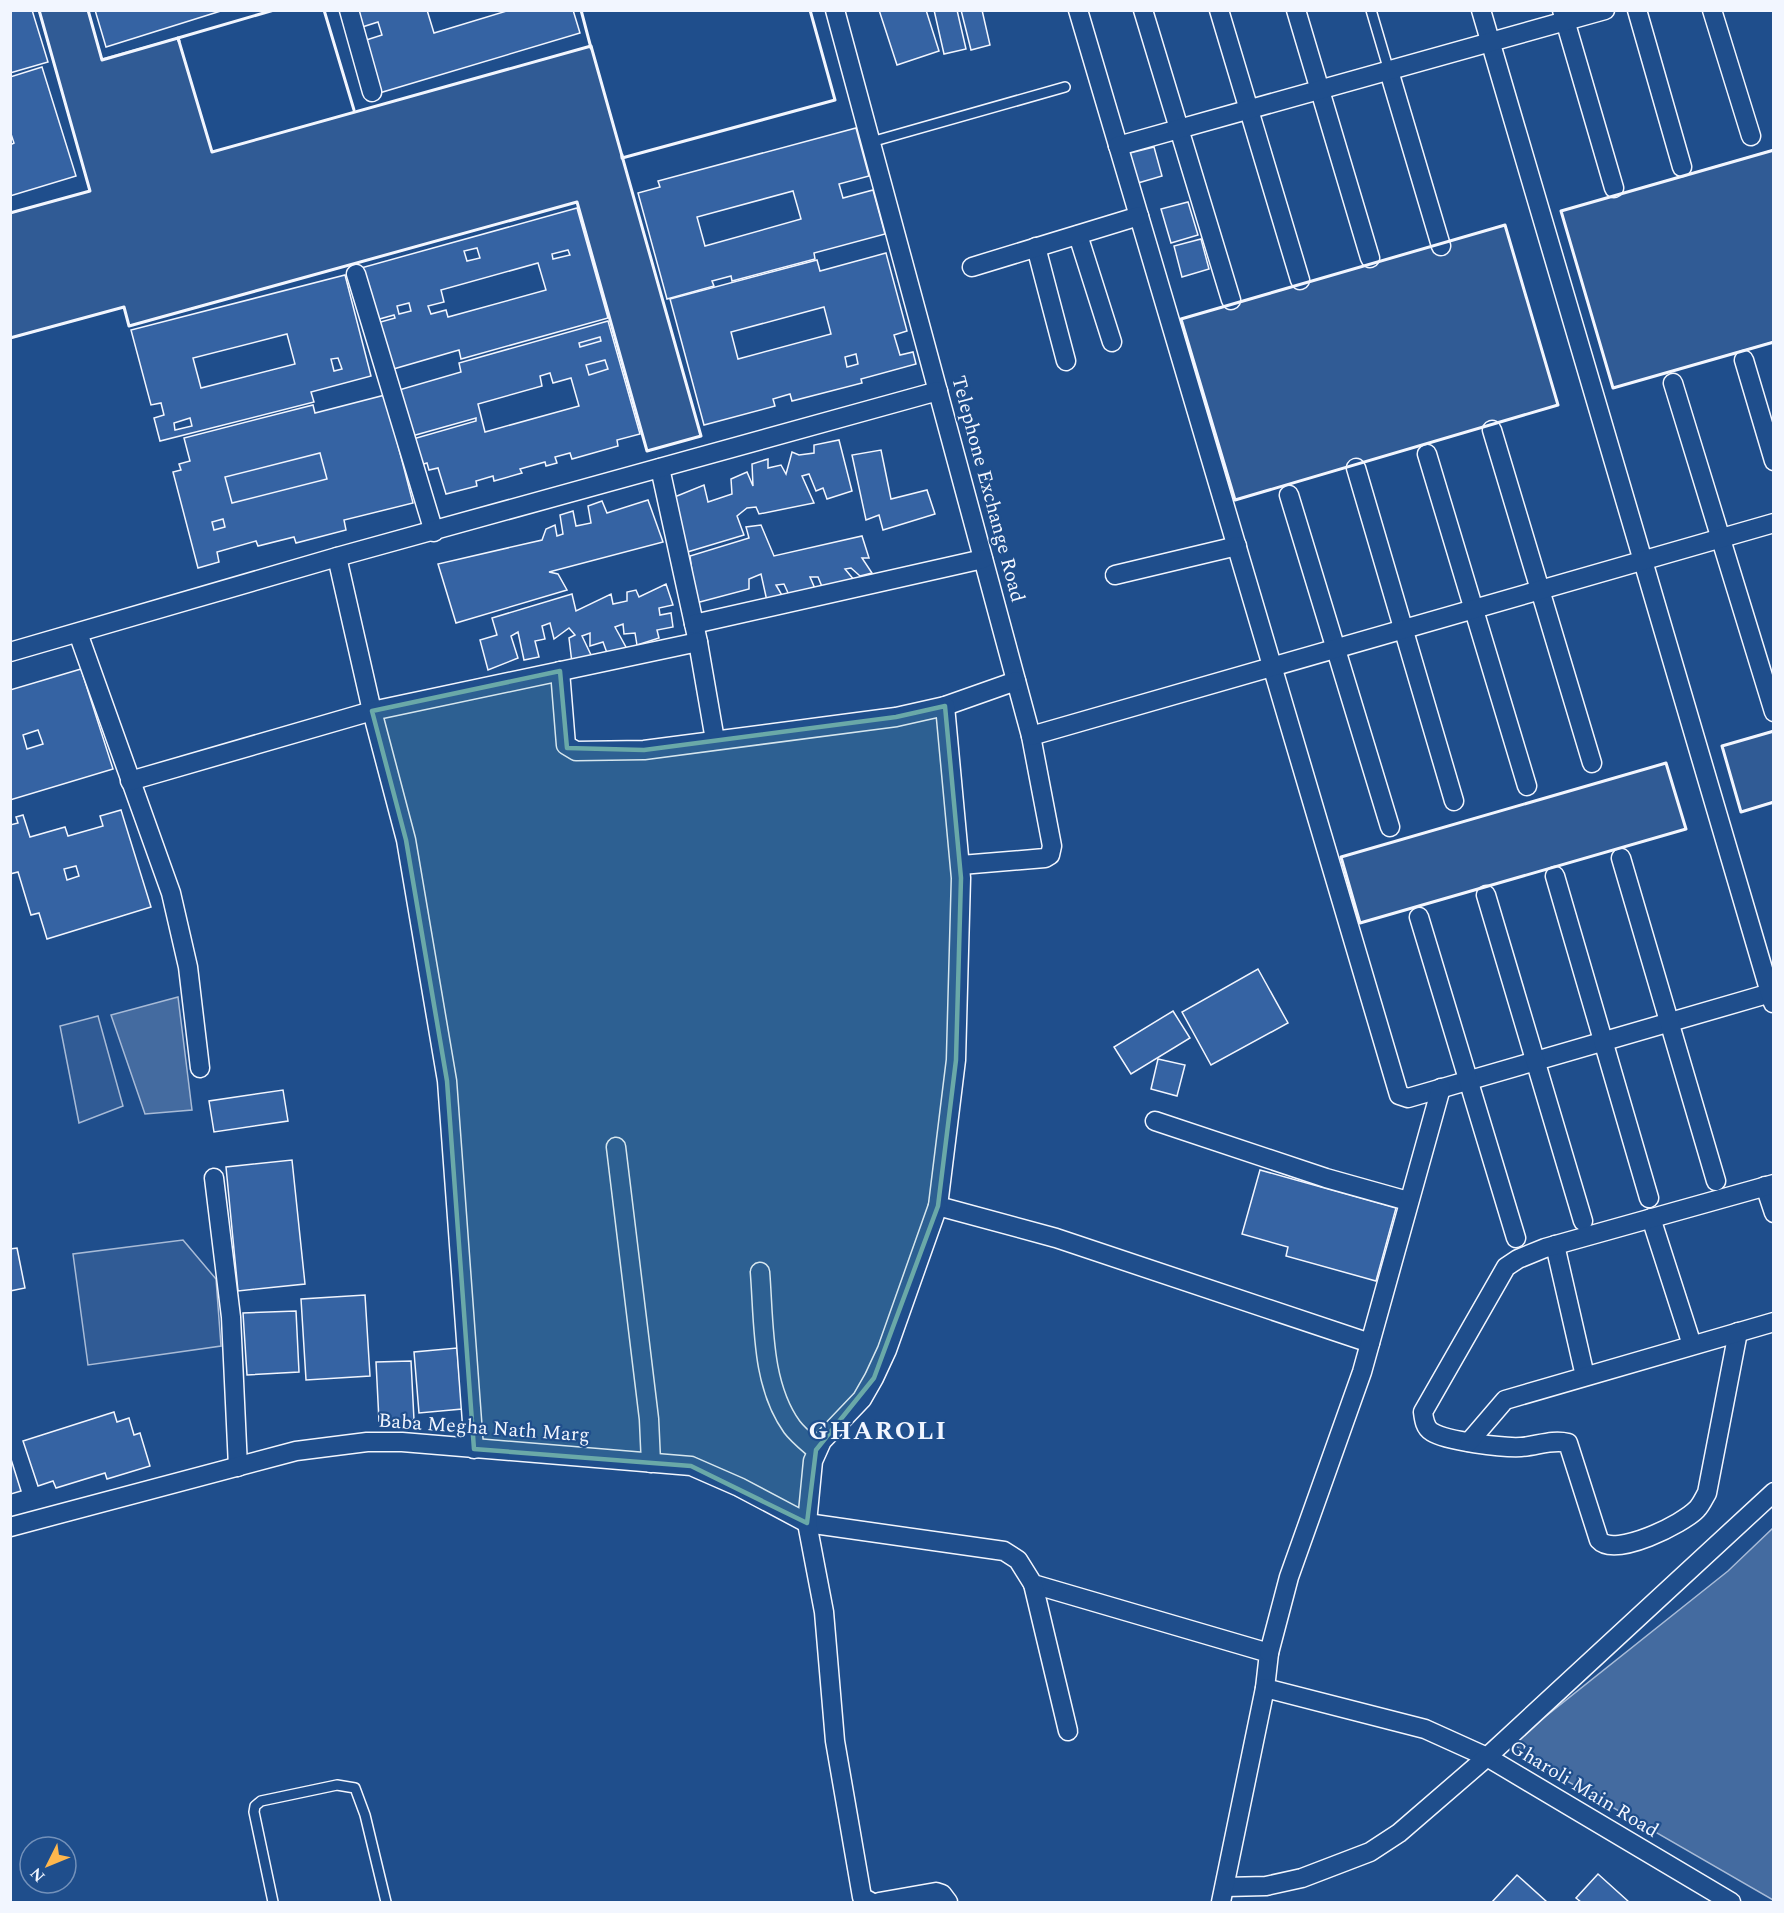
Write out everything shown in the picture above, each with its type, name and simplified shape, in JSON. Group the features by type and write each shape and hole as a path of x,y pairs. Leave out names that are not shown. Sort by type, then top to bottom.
{"street":[{"path":"349,10 372,92"},
{"name":"Telephone Exchange Road","path":"835,10 1031,736 1052,846 1050,855 1045,858 961,865"},
{"path":"1078,10 1400,1095 1408,1098 1669,1022 1772,997 1481,10"},
{"path":"1143,10 1231,300"},
{"path":"1220,10 1299,280"},
{"path":"1296,10 1370,258"},
{"path":"1119,146 1490,42 1564,16 1605,10"},
{"path":"1637,10 1682,167"},
{"path":"1712,10 1751,136"},
{"path":"1564,16 1614,188"},
{"path":"1389,70 1441,246"},
{"path":"972,267 1139,216"},
{"path":"1078,235 1112,342"},
{"path":"1036,247 1066,361"},
{"path":"356,274 434,532"},
{"path":"1744,360 1773,462"},
{"path":"1673,383 1773,712"},
{"path":"10,651 337,557 938,391"},
{"path":"1492,430 1592,763"},
{"path":"1427,454 1527,786"},
{"path":"660,468 698,642 715,740"},
{"path":"1356,468 1454,801"},
{"path":"1289,495 1390,827"},
{"path":"1031,736 1773,523"},
{"path":"1115,575 1238,546"},
{"path":"337,557 372,711 406,840 447,1081 474,1449"},
{"path":"694,624 983,558"},
{"path":"78,633 171,893 188,968 200,1068"},
{"path":"130,781 372,711 698,642"},
{"path":"560,671 566,745 570,749 644,750 896,717 945,706 1016,681"},
{"path":"871,1902 862,1897 835,1741 824,1612 807,1523 816,1450 862,1399 874,1378 894,1330 938,1206 956,1060 961,865 945,706"},
{"path":"1621,858 1716,1181"},
{"path":"1555,876 1649,1198"},
{"path":"1486,895 1583,1221"},
{"path":"1419,917 1516,1238"},
{"path":"1223,1895 1265,1688 1269,1653 1289,1577 1370,1343 1441,1088"},
{"path":"1155,1121 1326,1178 1408,1201"},
{"path":"616,1147 649,1419 651,1463"},
{"path":"214,1178 231,1317 238,1467"},
{"path":"1738,1332 1707,1493 1697,1509 1675,1526 1627,1544 1602,1544 1595,1531 1568,1443 1558,1441 1521,1447 1469,1442 1434,1433 1424,1420 1423,1412 1506,1267 1518,1259 1555,1245 1769,1185 1773,1213"},
{"path":"938,1206 1056,1238 1370,1343"},
{"path":"1652,1218 1692,1345"},
{"path":"1555,1245 1585,1376"},
{"path":"760,1272 769,1370 778,1401 792,1427 816,1450"},
{"path":"1469,1442 1498,1405 1505,1400 1773,1322"},
{"name":"Baba Megha Nath Marg","path":"10,1527 296,1451 367,1442 425,1444 691,1466 739,1487 807,1523 1004,1551 1018,1560 1033,1584"},
{"path":"1265,1688 1425,1729 1487,1757 1773,1492"},
{"path":"1068,1731 1033,1584 1269,1653"},
{"name":"Gharoli Main Road","path":"1223,1895 1302,1878 1370,1852 1399,1833 1487,1757 1731,1902"},
{"path":"879,1902 936,1892 942,1894 948,1902"}],"lane":[{"path":"1371,10 1389,70"},
{"path":"871,142 1065,87"},
{"path":"273,1902 254,1812 255,1806 261,1801 337,1785 350,1785 355,1788 365,1815 386,1902"}],"highlighted area":[{"path":"560,671 567,748 644,750 896,717 945,706 961,878 956,1060 938,1206 874,1378 816,1450 807,1523 691,1466 474,1449 447,1081 406,840 372,711"}],"shaded area":[{"path":"39,11 88,11 102,59 178,38 212,152 591,46 701,436 647,451 577,202 129,326 124,307 11,338 11,213 90,191"},
{"path":"1773,150 1773,342 1613,388 1561,211"},
{"path":"1505,225 1558,405 1235,500 1181,319"},
{"path":"1773,731 1773,802 1741,812 1722,746"},
{"path":"1666,763 1686,829 1360,923 1341,857"},
{"path":"178,997 192,1110 145,1114 111,1015"},
{"path":"98,1016 123,1106 79,1123 60,1026"},
{"path":"183,1240 216,1279 221,1346 88,1365 73,1254"},
{"path":"1773,1528 1773,1900 1548,1770 1512,1743 1728,1571"}],"building":[{"path":"10,10 32,10 48,62 10,73"},
{"path":"95,10 224,10 106,47"},
{"path":"350,10 427,10 434,33 510,10 573,10 580,33 376,94 360,42 382,35 378,22 356,29"},
{"path":"879,10 926,10 939,51 897,65"},
{"path":"934,10 957,10 966,49 944,54"},
{"path":"961,10 982,10 990,45 971,50"},
{"path":"42,67 76,176 10,196 10,145 14,143 10,131 10,77"},
{"path":"856,128 869,176 839,184 843,198 873,190 885,234 814,253 815,259 732,281 731,276 712,281 714,286 667,299 638,193 660,187 658,181","holes":["793,191 801,219 705,246 697,217"]},
{"path":"1154,147 1162,176 1138,183 1130,153"},
{"path":"1188,202 1198,235 1171,243 1161,209"},
{"path":"577,208 608,318 461,359 459,350 390,370 377,323 395,318 394,315 376,320 361,268","holes":["477,248 480,258 467,261 464,251","568,250 570,255 553,259 552,254","538,263 546,290 448,317 446,310 431,314 428,306 444,302 441,290","409,303 411,311 399,314 397,306"]},
{"path":"1201,239 1209,269 1182,277 1174,246"},
{"path":"886,253 907,331 894,335 900,355 913,352 916,364 861,379 862,383 792,401 790,394 773,399 775,406 704,425 670,299 817,260 820,271","holes":["824,307 831,334 738,359 731,332","856,354 858,364 847,367 845,357"]},
{"path":"345,275 371,376 311,392 314,402 160,441 154,418 164,415 161,403 151,405 131,330","holes":["287,334 295,364 201,388 193,358","338,358 342,369 334,371 331,359","190,418 192,426 175,430 174,423"]},
{"path":"608,321 640,434 617,440 618,446 572,459 570,453 555,457 557,463 546,466 545,462 520,469 522,473 494,481 493,476 476,481 477,486 446,494 438,468 429,470 427,463 420,465 413,439 476,421 476,418 412,436 399,390 461,372 459,363","holes":["550,373 553,383 571,378 579,406 485,432 478,404 542,386 540,376"]},
{"path":"600,337 601,341 580,347 579,343"},
{"path":"605,360 608,369 589,375 586,365"},
{"path":"385,395 413,503 344,520 346,530 296,543 294,537 258,546 256,541 217,552 219,562 198,568 173,472 181,470 179,464 190,461 184,438 313,405 315,413"},
{"path":"839,440 852,491 827,499 823,488 816,491 809,474 802,476 814,503 759,514 756,507 747,508 737,516 744,535 684,553 672,498 704,485 708,502 732,494 731,479 747,472 753,486 752,464 768,459 768,468 781,465 786,474 792,452 799,455 814,453 814,445"},
{"path":"881,450 891,499 927,490 935,514 883,530 879,515 866,520 852,455"},
{"path":"320,453 327,479 232,503 225,477"},
{"path":"648,500 663,542 549,572 558,574 567,590 456,623 438,564 542,540 546,529 555,525 557,536 563,534 560,515 573,511 576,526 591,523 588,506 602,501 607,513"},
{"path":"223,519 225,527 214,530 212,522"},
{"path":"761,525 774,556 862,536 869,558 862,558 872,573 860,576 851,568 845,569 855,581 823,589 818,577 810,577 816,591 789,595 784,584 776,585 783,597 767,601 761,574 749,579 749,589 696,603 690,556 749,538 746,527"},
{"path":"666,584 673,605 659,608 660,615 671,613 673,627 657,630 659,638 637,645 635,633 624,634 623,624 615,627 627,649 607,653 603,642 590,646 590,633 582,636 592,657 572,663 569,638 575,635 569,628 554,639 550,623 542,626 545,639 535,641 539,657 524,660 518,632 511,636 518,658 488,670 480,640 497,635 492,618 572,594 576,611 611,594 613,604 627,601 627,592 636,590 639,597"},
{"path":"81,669 113,769 10,800 10,690","holes":["38,730 43,744 27,749 23,735"]},
{"path":"121,810 151,907 47,939 39,913 31,915 18,872 10,874 10,825 18,823 16,817 23,815 30,837 65,827 68,836 103,826 100,816","holes":["76,866 79,876 67,880 64,869"]},
{"path":"1258,969 1288,1023 1211,1065 1182,1012"},
{"path":"1173,1011 1190,1038 1131,1074 1114,1047"},
{"path":"1158,1059 1185,1065 1177,1096 1151,1089"},
{"path":"283,1090 288,1121 214,1132 209,1101"},
{"path":"292,1160 305,1284 238,1291 226,1167"},
{"path":"1260,1170 1396,1208 1376,1281 1286,1256 1288,1247 1242,1234"},
{"path":"17,1248 25,1288 10,1291 10,1249"},
{"path":"365,1295 370,1376 306,1380 301,1299"},
{"path":"296,1311 299,1372 247,1375 243,1313"},
{"path":"457,1348 462,1409 419,1413 414,1352"},
{"path":"411,1361 414,1420 379,1421 376,1362"},
{"path":"114,1412 117,1422 129,1418 134,1435 140,1433 150,1466 107,1479 105,1473 56,1488 53,1481 38,1486 23,1441"},
{"path":"10,1456 21,1491 11,1494 10,1493"},
{"path":"1598,1874 1629,1902 1581,1902 1576,1898"},
{"path":"1517,1875 1547,1902 1492,1902"}],"wall":[{"path":"10,213 90,191 39,10"},
{"path":"10,338 124,307 129,326 577,202 647,451 701,436 591,46 212,152 178,38 102,60 88,10"},
{"path":"179,41 178,38 274,10"},
{"path":"324,10 354,110"},
{"path":"581,10 591,48"},
{"path":"622,155 622,158 835,100 810,10"},
{"path":"1774,150 1561,211 1613,388 1774,342"},
{"path":"1505,225 1558,405 1235,500 1181,319 1505,225"},
{"path":"1774,731 1722,746 1741,812 1774,802"},
{"path":"1666,763 1686,829 1360,923 1341,857 1666,763"}],"district":[{"name":"GHAROLI","path":"878,1431"}]}
